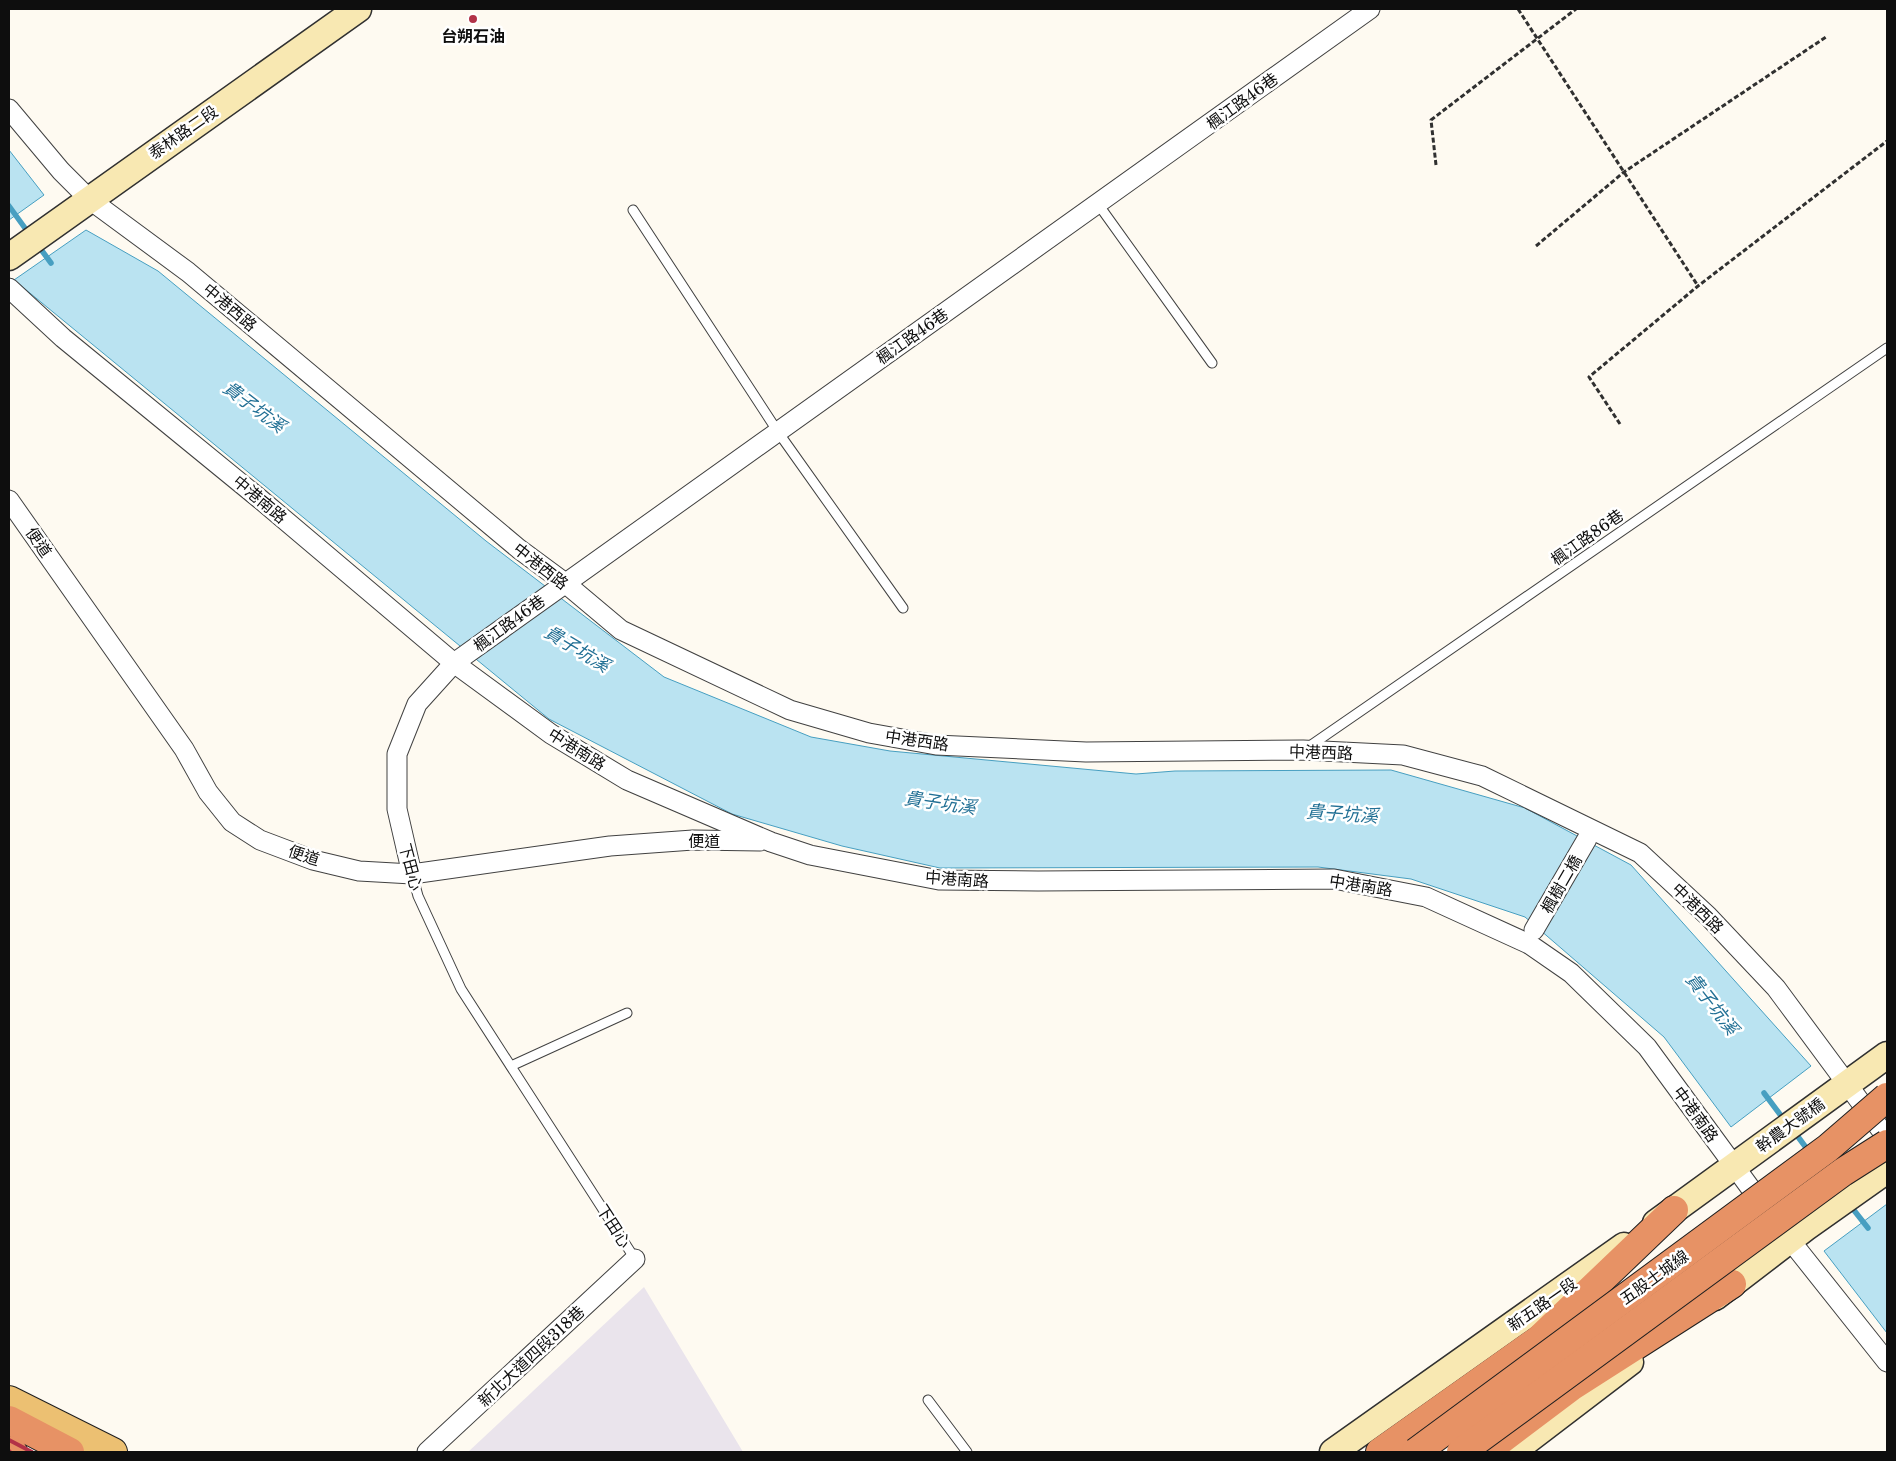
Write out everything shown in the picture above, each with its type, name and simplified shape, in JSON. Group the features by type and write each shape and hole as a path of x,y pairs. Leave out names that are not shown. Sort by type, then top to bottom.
{"highway":[{"name":"五股土城線","path":"1416,1452 1828,1148 1887,1097"},
{"path":"1828,1148 1887,1111"},
{"path":"1843,1172 1887,1137"},
{"name":"五股土城線","path":"1461,1452 1843,1172 1887,1144"},
{"path":"1380,1452 1538,1340 1674,1210"},
{"path":"1485,1452 1572,1387 1732,1284"},
{"path":"9,1420 70,1452"},
{"path":"9,1435 46,1452"},
{"path":"9,1450 13,1452"}],"main road":[{"name":"泰林路二段","path":"9,257 358,9"},
{"path":"1840,1089 1857,1067 1887,1038"},
{"path":"1840,1089 1887,1055"},
{"name":"幹農大號橋","path":"1742,1161 1840,1089"},
{"name":"新五路一段","path":"1334,1452 1742,1161"},
{"path":"1512,1452 1797,1234 1886,1171"},
{"path":"9,1400 113,1452"},
{"path":"9,1446 21,1452"}],"street":[{"name":"楓江路46巷","path":"459,659 1370,9"},
{"name":"中港西路","path":"9,109 61,171 81,205 188,272 519,548 560,587 621,630 790,710 869,733 936,745 1066,751 1304,750 1403,755 1482,776 1590,834 1640,853 1708,916 1776,988 1840,1089 1887,1137"},
{"name":"中港南路","path":"9,288 63,338 551,734 627,780 771,842 810,855 938,880 1334,879 1426,896 1532,937 1571,972 1647,1047 1742,1161 1797,1234 1887,1362"},
{"name":"便道","path":"9,500 184,749 208,792 232,822 260,840 313,860 359,871 412,874 610,846 693,840 771,842"},
{"name":"下田心","path":"412,874 397,809 397,754 417,704 459,659"},
{"name":"楓樹二橋","path":"1532,937 1590,834"},
{"name":"新北大道四段318巷","path":"427,1452 464,1408 635,1259"}],"lane":[{"path":"1098,204 1212,363"},
{"path":"633,210 778,432 903,608"},
{"name":"楓江路86巷","path":"1304,750 1887,348"},
{"name":"下田心","path":"412,874 418,896 462,989 635,1259"},
{"path":"511,1066 627,1013"},
{"path":"928,1400 966,1452"}],"path":[{"path":"1518,9 1698,286"},
{"path":"1436,165 1431,120 1576,9"},
{"path":"1536,246 1624,172 1826,37"},
{"path":"1620,424 1589,377 1698,286 1887,141"}],"shaded area":[{"path":"644,1287 743,1452 468,1452"}],"water":[{"path":"9,150 44,195 9,220"},
{"path":"86,230 158,271 486,541 664,677 811,737 890,751 1136,774 1175,771 1391,770 1525,808 1631,865 1811,1066 1731,1127 1664,1037 1525,917 1411,879 1318,867 940,868 842,846 732,814 549,719 14,280"},
{"path":"1887,1204 1887,1333 1824,1251"}],"waterway":[{"name":"貴子坑溪","path":"9,206 30,235"},
{"name":"貴子坑溪","path":"37,244 51,263"},
{"name":"貴子坑溪","path":"1764,1093 1785,1121"},
{"name":"貴子坑溪","path":"1793,1130 1810,1153"},
{"name":"貴子坑溪","path":"1849,1204 1868,1228"}],"railway":[{"path":"9,1440 32,1452"}],"place":[{"name":"台朔石油","path":"473,19"}]}
